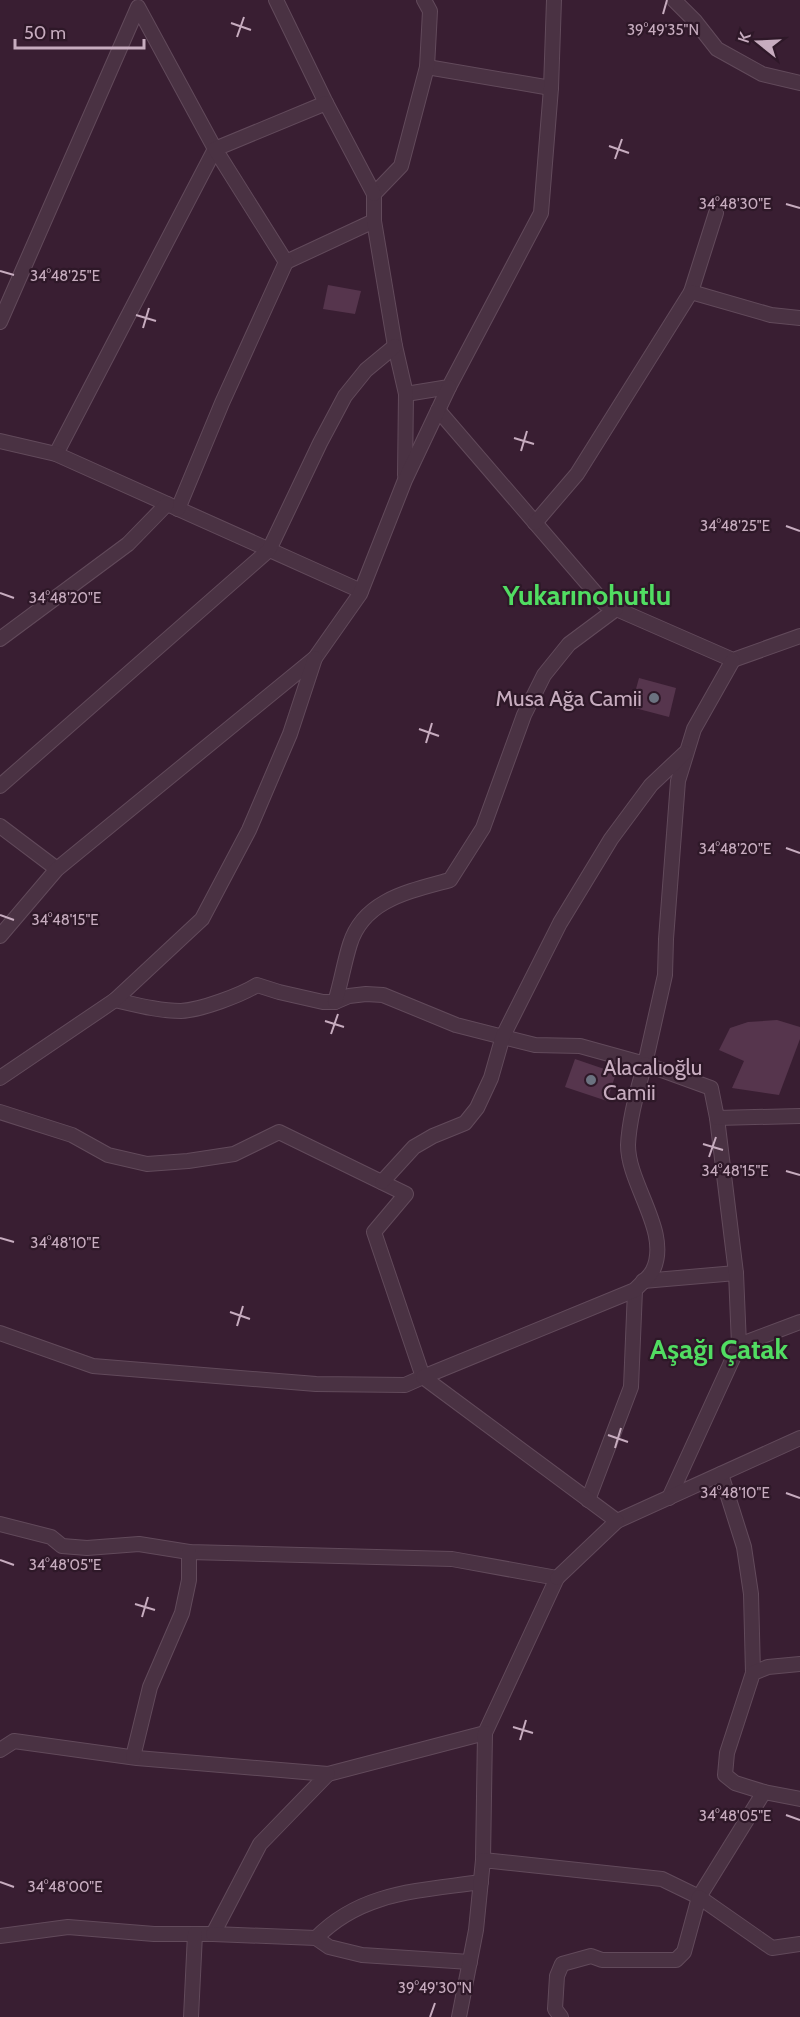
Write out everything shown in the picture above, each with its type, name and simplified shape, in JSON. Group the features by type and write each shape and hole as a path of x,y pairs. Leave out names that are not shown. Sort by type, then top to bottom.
{"street":[{"path":"276,0 326,103 374,194 374,221 395,346 406,394 405,480"},
{"path":"0,936 57,869 315,658 361,591 405,480 438,410 541,213 551,88 554,0"},
{"path":"674,0 717,49 762,74 800,83"},
{"path":"137,3 215,149 286,262"},
{"path":"0,322 137,3"},
{"path":"374,194 401,166 427,68 429,4"},
{"path":"427,68 551,88"},
{"path":"56,454 215,149 326,103"},
{"path":"535,523 577,474 691,292 716,213"},
{"path":"0,639 128,544 173,506 286,262 374,221"},
{"path":"691,292 771,315 800,318"},
{"path":"0,786 269,550 345,396 366,370 395,346"},
{"path":"406,394 449,387"},
{"path":"438,410 605,604 733,660"},
{"path":"0,441 56,454 361,591"},
{"path":"335,1002 351,941 368,913 402,893 450,880 483,828 524,715 544,675 569,644 616,609"},
{"path":"588,1500 631,1387 639,1286 653,1271 658,1248 652,1224 633,1174 628,1146 638,1088 665,975 678,781 694,729 733,660 800,636"},
{"path":"0,1078 115,1000 202,919 249,830 290,734 315,658"},
{"path":"382,1182 414,1147 433,1136 465,1123 477,1108 491,1078 503,1036 560,923 611,839 651,785 687,752"},
{"path":"0,826 57,869"},
{"path":"115,1000 159,1009 183,1011 248,991 257,985 323,1002 335,1002 349,996 366,994 383,995 456,1025 535,1045 580,1046 645,1064 711,1089 717,1118 736,1273 739,1345 669,1498"},
{"path":"0,1112 72,1135 108,1155 147,1164 234,1154 279,1132 406,1194 374,1232 423,1377 617,1521"},
{"path":"717,1118 800,1116"},
{"path":"0,1333 93,1366 316,1384 405,1385 639,1286 736,1273"},
{"path":"739,1345 800,1322"},
{"path":"459,2017 476,1930 482,1882 485,1733 557,1578 617,1521 800,1438"},
{"path":"721,1474 744,1547 751,1594 753,1673 727,1753 725,1775 735,1783 764,1792 800,1799"},
{"path":"0,1524 51,1537 62,1546 87,1548 139,1544 189,1552 452,1559 557,1578"},
{"path":"133,1757 150,1687 182,1614 189,1580 189,1552"},
{"path":"753,1673 768,1667 800,1664"},
{"path":"0,1750 14,1742 133,1757 328,1774 485,1733"},
{"path":"213,1934 260,1844 328,1774"},
{"path":"561,2017 555,2009 556,1976 562,1964 591,1956 602,1960 676,1960 684,1952 699,1897 764,1792"},
{"path":"483,1860 662,1879 699,1897 772,1948 800,1944"},
{"path":"316,1938 329,1925 371,1901 390,1895 482,1882"},
{"path":"0,1936 68,1927 154,1934 316,1938 329,1947 362,1955 470,1962"},
{"path":"191,2017 195,1934"}],"building":[{"path":"328,285 361,291 355,314 323,309"},
{"name":"Musa Ağa Camii","path":"639,678 676,688 669,717 631,707"},
{"path":"777,1020 800,1027 800,1039 779,1095 732,1088 744,1061 719,1050 730,1028 748,1022"},
{"name":"Alacalıoğlu Camii","path":"575,1059 616,1073 607,1101 565,1087"}],"place":[{"name":"Musa Ağa Camii","path":"654,698"},
{"name":"Alacalıoğlu Camii","path":"591,1080"}],"district":[{"name":"Yukarınohutlu","path":"587,595"},
{"name":"Aşağı Çatak","path":"719,1349"}]}
